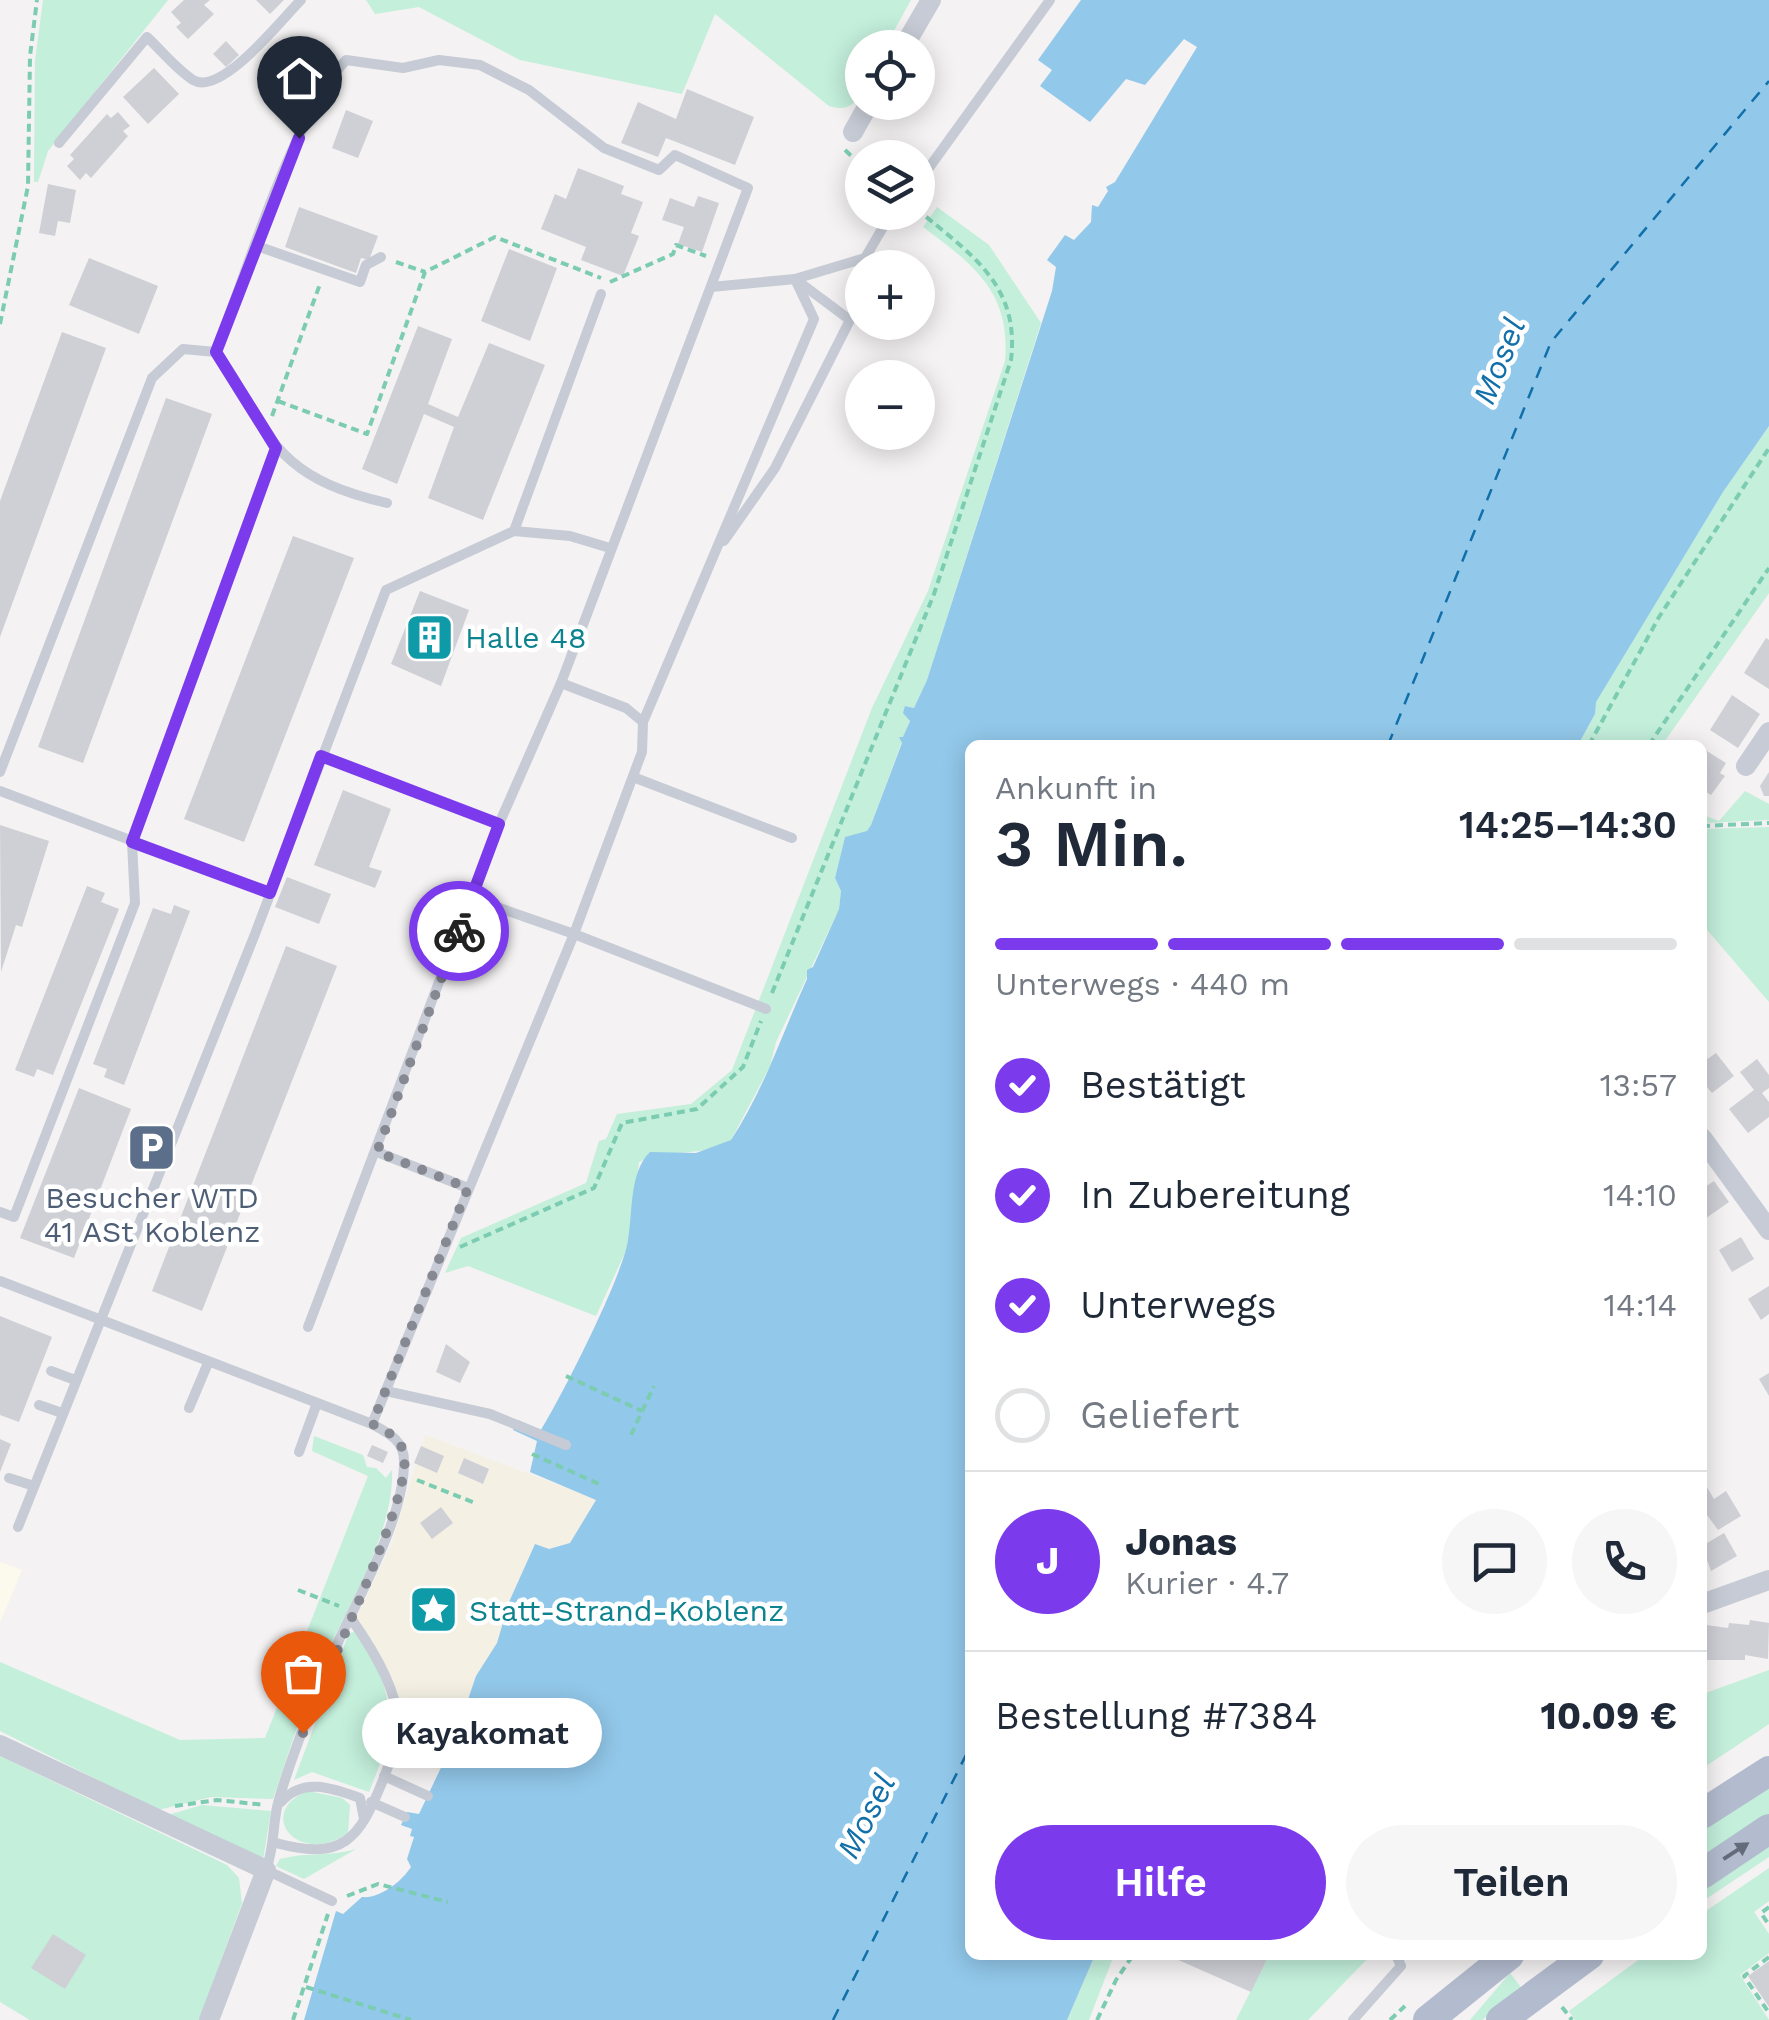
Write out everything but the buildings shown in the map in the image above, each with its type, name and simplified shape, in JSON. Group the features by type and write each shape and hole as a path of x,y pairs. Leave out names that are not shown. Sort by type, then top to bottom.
{"main road":[{"path":"1707,1811 1769,1771"},
{"path":"1707,1871 1769,1829"},
{"path":"1523,1960 1553,1997"},
{"path":"1501,2020 1553,1997 1585,1960"},
{"path":"1428,2020 1498,1964"},
{"path":"1459,2020 1498,1964"}],"street":[{"path":"914,30 931,0"},
{"path":"853,132 860,120"},
{"path":"1746,766 1769,732"},
{"path":"1707,1145 1769,1230"},
{"path":"1707,1602 1769,1580"},
{"path":"0,1745 148,1818 266,1870 209,2020"}],"lane":[{"path":"58,143 147,37 195,82 209,84 228,74 300,0"},
{"path":"935,159 1050,0"},
{"path":"216,352 299,138 334,73 346,60 403,68 460,59 529,90 604,148 659,170 674,155 748,188 561,683 499,824 308,1328"},
{"path":"710,287 795,280 864,258 881,230"},
{"path":"257,246 360,282 366,265 381,257"},
{"path":"713,557 775,468 850,320 795,280"},
{"path":"372,1424 574,934 642,752 643,722 814,319 795,280"},
{"path":"514,530 601,294"},
{"path":"0,772 152,378 183,349 216,352"},
{"path":"216,352 276,448 306,476 341,492 386,503"},
{"path":"0,1212 14,1218 135,904 132,842 276,448"},
{"path":"18,1527 386,590 514,530 570,536 610,548"},
{"path":"561,683 626,708 643,722"},
{"path":"321,756 499,824"},
{"path":"633,777 792,838"},
{"path":"0,791 270,893"},
{"path":"471,898 766,1009"},
{"path":"377,1152 468,1188"},
{"path":"0,1281 372,1424 398,1440 405,1456 403,1475 381,1548 320,1682 277,1806 276,1843 266,1870 332,1901"},
{"path":"189,1408 208,1364"},
{"path":"51,1370 74,1380"},
{"path":"386,1391 490,1414 566,1445"},
{"path":"300,1452 317,1403"},
{"path":"39,1404 62,1414"},
{"path":"9,1478 34,1486"},
{"path":"276,1843 300,1849 333,1849 348,1842 374,1803 396,1746 395,1705 351,1614"},
{"path":"384,1776 428,1796"},
{"path":"277,1806 292,1790 315,1785 405,1817"},
{"path":"360,1798 364,1822"},
{"path":"1352,2020 1400,1966 1398,1960"}],"path":[{"path":"0,324 28,186 30,56 37,0"},
{"path":"446,1249 467,1245 594,1188 622,1123 697,1109 742,1067 934,594 1010,360 1015,326 1000,292 980,262 935,224"},
{"path":"278,401 368,434 425,272 495,236 614,283 672,254 676,246 720,262"},
{"path":"381,257 425,272"},
{"path":"266,432 325,270"},
{"path":"1592,740 1659,617 1769,448"},
{"path":"1652,740 1769,568"},
{"path":"1707,826 1769,824"},
{"path":"566,1376 642,1411"},
{"path":"631,1435 654,1386"},
{"path":"532,1454 599,1484"},
{"path":"403,1475 475,1503"},
{"path":"298,1590 351,1614"},
{"path":"148,1818 198,1801 277,1806"},
{"path":"293,2020 332,1901 378,1884 448,1902"},
{"path":"1769,1907 1760,1913 1769,1925"},
{"path":"1769,1958 1744,1976 1769,2013"},
{"path":"1097,2020 1130,1960"},
{"path":"305,1987 411,2020"},
{"path":"1553,1997 1572,2020"}],"shaded area":[{"path":"0,1562 22,1570 0,1623"}],"green space":[{"path":"43,0 168,0 48,151 38,182 34,182 35,61"},
{"path":"366,0 911,0 894,30 845,30 845,107 841,108 829,106 715,14 682,94 520,60 419,7 375,14"},
{"path":"937,207 989,245 1041,323 927,680 914,708 906,706 910,720 871,825 867,832 845,837 835,878 841,891 839,909 776,1042 770,1066 731,1140 707,1149 639,1162 628,1246 596,1316 468,1266 445,1273 461,1238 586,1183 599,1141 606,1139 617,1114 691,1104 732,1070 872,708 928,591 1005,361 1002,316 995,298 973,268 927,230 935,230"},
{"path":"1769,426 1769,593 1666,740 1581,740 1595,714 1595,702 1723,492"},
{"path":"1745,791 1769,804 1769,820 1707,823 1707,816 1719,821"},
{"path":"1769,827 1769,1002 1707,930 1707,829"},
{"path":"314,1436 363,1455 367,1467 376,1468 386,1478 392,1470 391,1495 376,1547 317,1674 273,1799 211,1797 158,1810 0,1731 0,1662 180,1740 265,1738 368,1476 312,1451"},
{"path":"355,1632 379,1674 389,1710 385,1747 369,1792 312,1772 294,1780 349,1633"},
{"path":"1769,1670 1769,1724 1707,1765 1707,1693"},
{"path":"0,1756 227,1865 239,1878 242,1903 199,2020 30,2020 0,2002"},
{"path":"1769,1779 1769,1815 1707,1857 1707,1826"},
{"path":"308,1791 342,1798 350,1805 348,1833 330,1842 313,1844 299,1841 289,1833 284,1811 292,1800"},
{"path":"202,1805 271,1811 263,1860 168,1815"},
{"path":"1769,1841 1769,1857 1707,1898 1707,1883"},
{"path":"356,1849 304,1879 276,1866 280,1859 289,1857"},
{"path":"1769,1868 1769,1901 1754,1912 1769,1934 1769,1953 1740,1975 1769,2020 1575,2020 1569,2011 1638,1960 1707,1960 1707,1910"},
{"path":"1093,1960 1112,1960 1089,2020 1067,2020"},
{"path":"1266,1960 1366,1960 1308,2020 1236,2020"},
{"path":"1510,1973 1523,1990 1482,2020 1470,2020"}],"sand":[{"name":"Statt-Strand-Koblenz","path":"425,1435 596,1499 570,1543 549,1549 534,1545 509,1602 497,1643 462,1711 441,1771 404,1757 400,1700 373,1641 356,1619 391,1545"}],"water":[{"name":"Mosel","path":"1081,0 1769,0 1769,426 1723,492 1596,702 1595,714 1581,740 965,740 965,1960 1093,1960 1067,2020 304,2020 336,1911 343,1914 362,1897 383,1892 411,1867 407,1859 414,1837 410,1836 412,1829 401,1825 407,1812 419,1814 455,1738 476,1676 497,1643 509,1602 535,1544 549,1549 570,1543 596,1500 530,1472 537,1441 513,1430 518,1420 541,1430 590,1336 624,1257 635,1181 643,1160 650,1152 696,1153 731,1140 753,1101 807,979 807,970 813,967 839,909 841,891 835,878 845,837 867,831 871,825 902,743 899,737 903,737 910,721 903,713 905,706 914,708 927,680 1052,291 1056,267 1047,260 1065,235 1074,240 1091,222 1092,205 1098,207 1108,191 1106,187 1115,182 1197,47 1184,39 1145,85 1126,79 1090,122 1040,86 1052,70 1038,60"}],"ferry route":[{"path":"1390,740 1551,342 1769,81"},
{"path":"833,2020 965,1757"}],"way so far":[{"path":"303,1733 320,1682 381,1548 403,1475 405,1456 398,1440 372,1424 468,1188 377,1152 459,931"}],"place":[{"name":"Halle 48","path":"430,637"},
{"name":"Besucher WTD 41 ASt Koblenz","path":"152,1148"},
{"name":"Statt-Strand-Koblenz","path":"434,1610"},
{"name":"Kayakomat","path":"303,1733"}],"route":[{"path":"299,138 216,352 276,448 132,842 270,893 321,756 499,824 459,931"}]}
